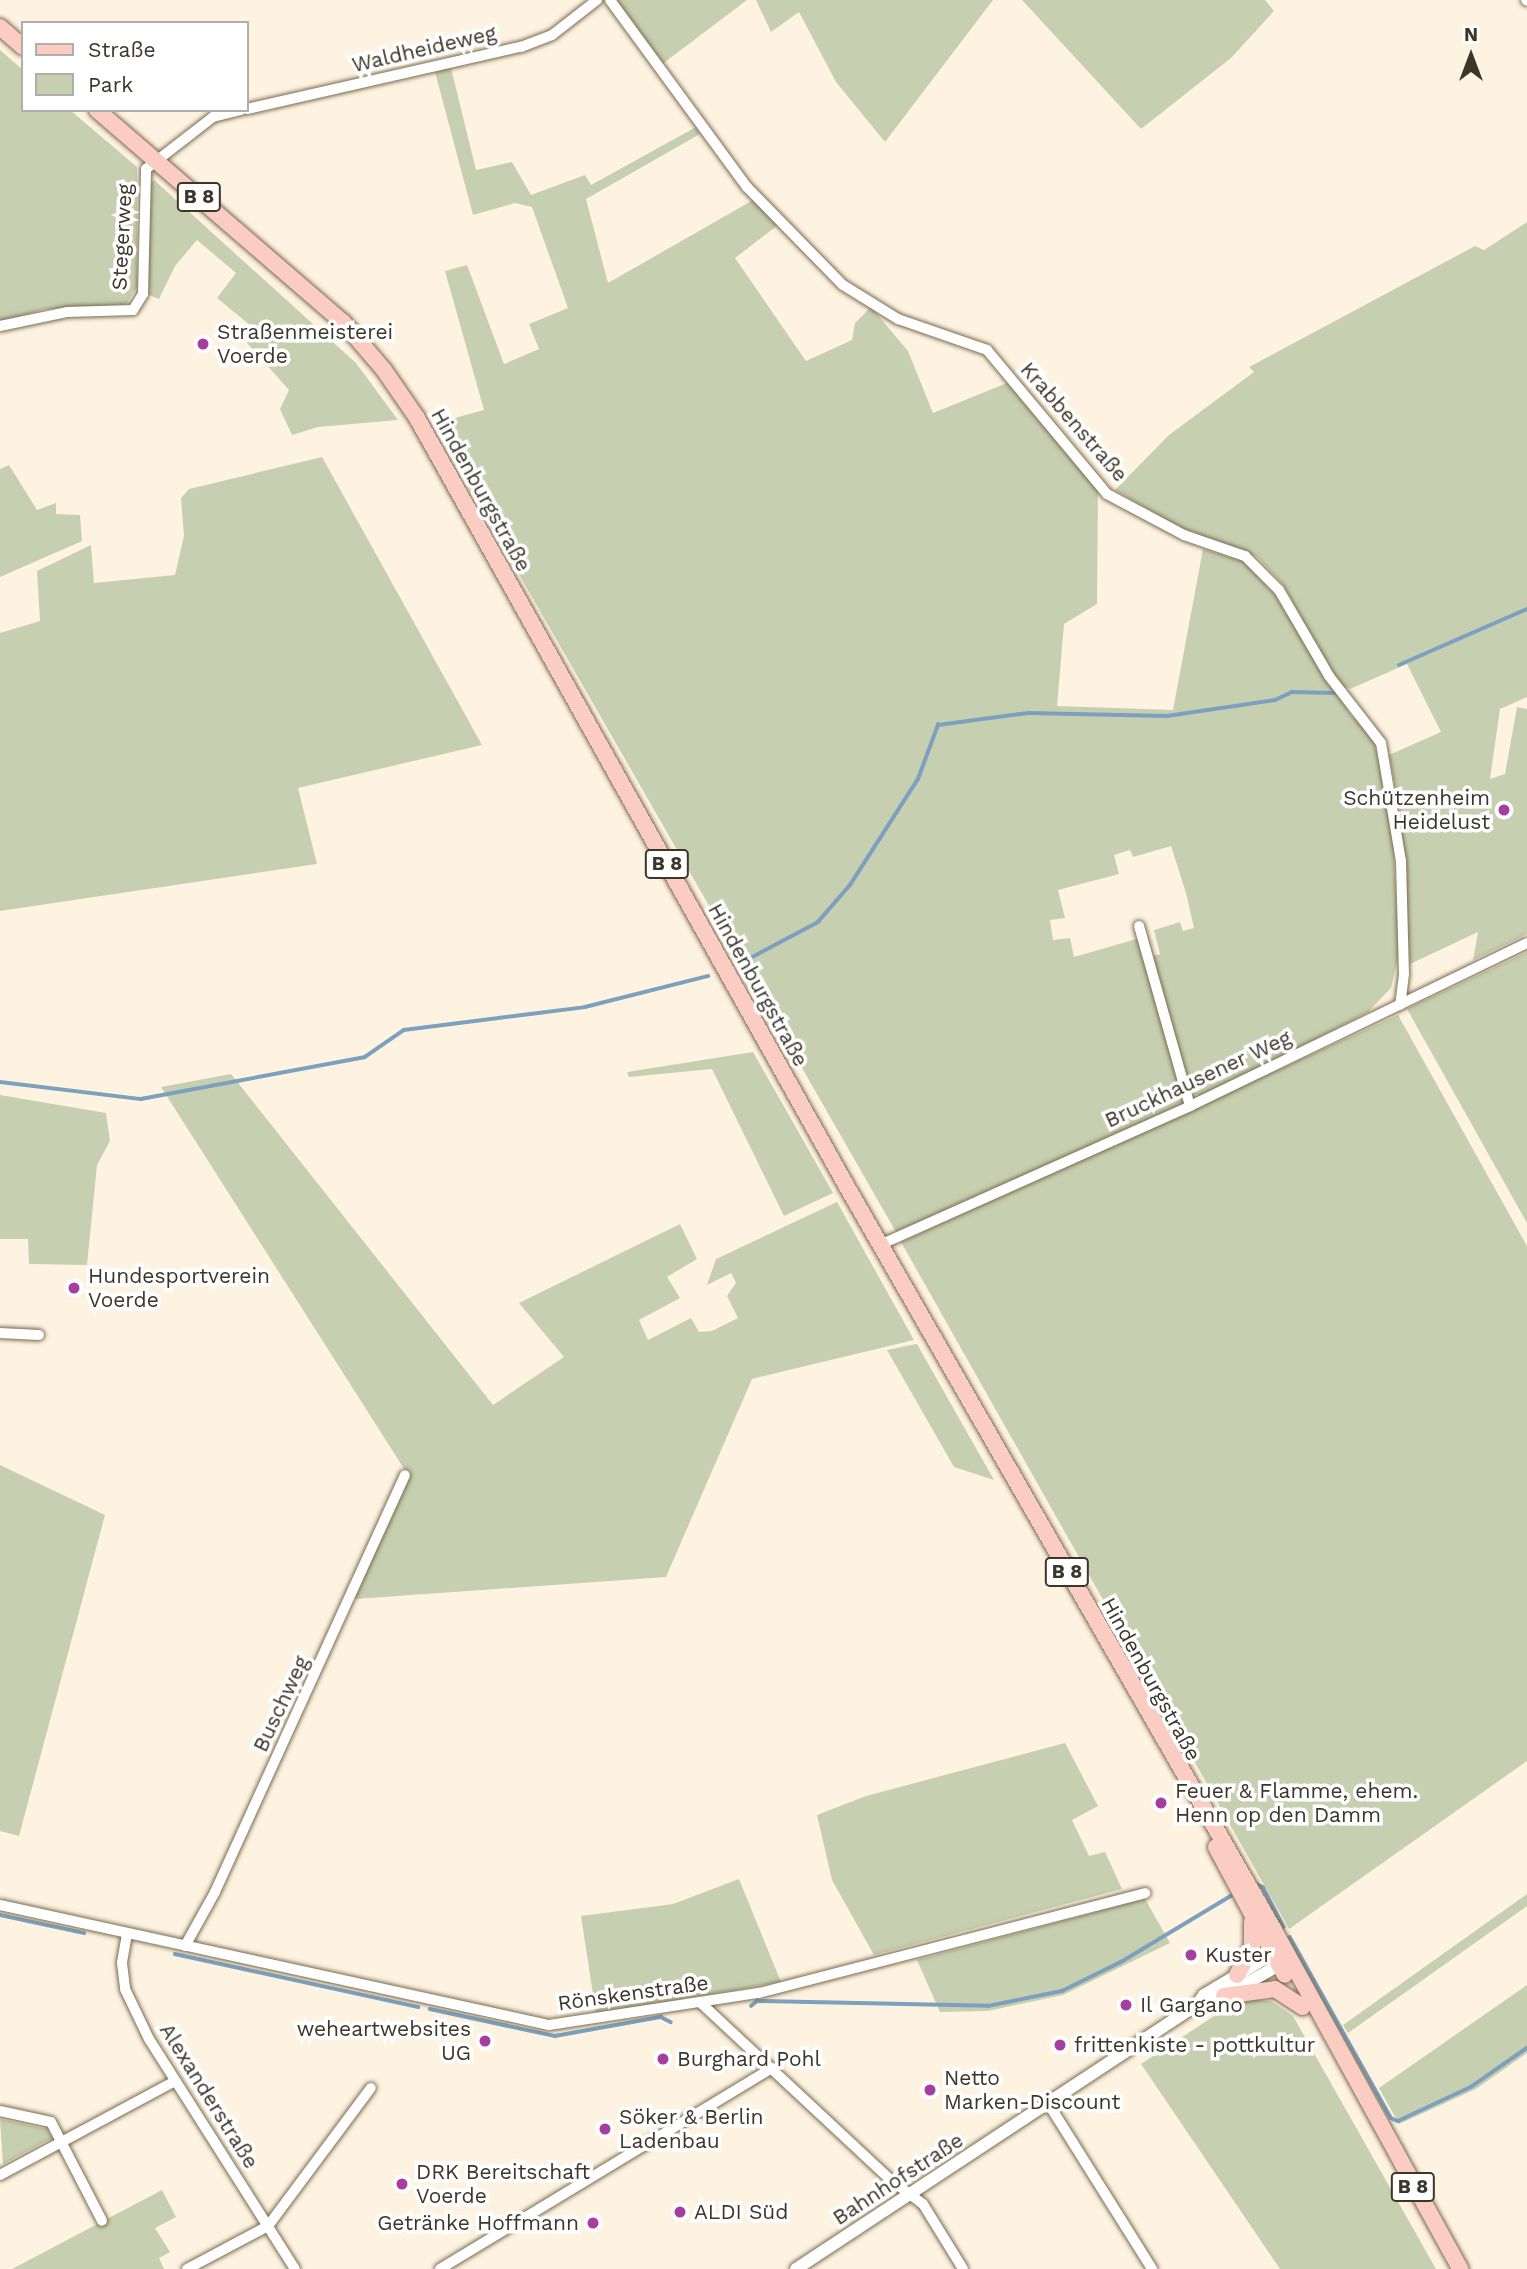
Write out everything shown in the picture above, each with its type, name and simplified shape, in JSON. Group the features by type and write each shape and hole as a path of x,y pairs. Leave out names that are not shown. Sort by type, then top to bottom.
{"main road":[{"path":"0,27 21,45"},
{"name":"Hindenburgstraße","path":"99,112 343,322 401,393 883,1244 1281,1957 1460,2269"},
{"name":"Hindenburgstraße","path":"1202,1812 1225,1869 1281,1957 1303,2007 1367,2104"},
{"path":"1237,1975 1252,1947 1250,1912"},
{"path":"1224,1996 1275,1989 1303,2007"}],"street":[{"name":"Waldheideweg","path":"248,109 521,47 552,35 597,0"},
{"name":"Krabbenstraße","path":"610,0 747,187 843,285 898,319 987,350 1107,494 1184,535 1245,556 1279,590 1329,676 1381,743 1401,861 1404,974 1399,1005"},
{"path":"154,159 213,117 233,112"},
{"name":"Stegerweg","path":"0,326 67,312 133,310 143,294 142,184 154,159"},
{"path":"1139,926 1190,1106"},
{"name":"Bruckhausener Weg","path":"883,1244 1190,1106 1527,943"},
{"path":"0,1333 39,1335"},
{"name":"Buschweg","path":"185,1947 215,1892 405,1475"},
{"name":"Rönskenstraße","path":"0,1905 549,2025 702,2004 1145,1894"},
{"name":"Alexanderstraße","path":"127,1934 122,1963 125,1989 175,2081 295,2269"},
{"name":"Bahnhofstraße","path":"1197,2005 1204,1995 1237,1975 1281,1957"},
{"name":"Bahnhofstraße","path":"796,2269 1197,2005 1224,1996 1281,1957"},
{"path":"702,2004 909,2195 923,2204 963,2269"},
{"path":"440,2269 772,2068"},
{"path":"0,2175 175,2081"},
{"path":"187,2269 268,2225 371,2088"},
{"path":"1048,2104 1152,2269"},
{"path":"0,2111 51,2122 103,2221"}],"green space":[{"path":"615,0 747,0 661,65"},
{"path":"756,0 993,0 885,142 836,82 799,12 771,32"},
{"path":"1022,0 1265,0 1274,11 1231,58 1141,129"},
{"path":"0,50 21,68 21,112 72,112 137,167 137,287 125,306 44,309 0,322"},
{"path":"451,68 476,170 512,162 531,195 585,175 591,185 696,127 700,134 586,199 608,283 755,199 778,225 735,258 806,361 852,340 855,323 871,307 908,351 933,413 1007,383 1098,491 1097,604 1064,624 1057,706 1173,710 1203,549 1243,561 1275,595 1351,716 1371,733 1382,770 1393,843 1399,954 1391,988 1368,1012 1204,1097 1188,1092 1150,957 1160,954 1154,930 1180,922 1183,931 1194,928 1186,893 1171,846 1133,857 1130,850 1114,855 1119,874 1058,890 1065,918 1050,920 1053,940 1070,938 1074,957 1140,938 1185,1104 896,1232 433,424 484,410 445,271 467,265 504,364 539,349 529,324 568,308 532,207 515,203 473,215 435,72"},
{"path":"154,180 356,363 398,420 318,427 292,435 280,409 289,390 247,343 256,330 217,298 236,273 197,240 175,266 159,299 149,295 148,186"},
{"path":"1527,222 1527,697 1500,709 1490,779 1505,774 1517,707 1527,709 1527,934 1473,960 1478,932 1410,964 1399,805 1389,755 1441,732 1407,664 1350,689 1340,685 1282,583 1256,556 1181,528 1115,490 1169,435 1254,372 1249,367 1475,246 1484,250"},
{"path":"322,457 482,745 298,788 317,864 0,911 0,633 40,621 37,571 91,545 94,583 175,575 184,536 181,498 189,489"},
{"path":"9,465 37,510 56,503 56,514 80,515 82,541 0,577 0,469"},
{"path":"1527,952 1527,1223 1407,1009"},
{"path":"1398,1015 1527,1246 1527,1761 1289,1929 901,1242"},
{"path":"753,1052 833,1193 784,1216 712,1069 629,1077 627,1072"},
{"path":"231,1074 493,1405 564,1357 519,1303 680,1224 697,1259 667,1277 680,1298 639,1320 648,1340 691,1318 699,1332 712,1331 738,1318 727,1296 736,1283 731,1273 707,1285 716,1259 837,1202 914,1340 752,1379 666,1577 355,1599 408,1475 161,1087"},
{"path":"0,1095 106,1113 110,1141 97,1165 87,1265 29,1264 28,1239 0,1239"},
{"path":"917,1344 994,1480 954,1467 887,1350"},
{"path":"0,1465 105,1515 19,1836 0,1831"},
{"path":"1065,1743 1098,1806 1072,1820 1089,1856 1105,1852 1122,1889 874,1955 832,1880 817,1815 866,1796"},
{"path":"739,1879 781,1982 596,2014 581,1916 673,1904"},
{"path":"1527,1894 1527,1906 1348,2033 1343,2025"},
{"path":"1145,1899 1170,1943 1063,1995 988,2011 940,2012 917,1960"},
{"path":"1527,1985 1527,2053 1476,2089 1399,2124 1379,2088"},
{"path":"1240,1999 1271,2001 1293,2016 1436,2269 1280,2269 1141,2064"},
{"path":"0,2119 47,2129 52,2138 3,2164"},
{"path":"162,2190 176,2217 155,2228 170,2252 159,2258 164,2269 12,2269"}],"waterway":[{"path":"1399,665 1527,609"},
{"path":"745,961 818,922 850,885 918,779 938,725 1028,713 1167,716 1275,700 1292,692 1334,693"},
{"path":"0,1082 141,1099 365,1057 404,1030 585,1007 708,976"},
{"path":"1254,1883 1263,1887 1284,1927"},
{"path":"751,2006 757,2001 988,2006 1062,1991 1121,1962 1231,1896"},
{"path":"0,1915 84,1933"},
{"path":"1290,1937 1391,2118 1398,2121 1471,2087 1527,2048"},
{"path":"175,1954 418,2007"},
{"path":"430,2009 555,2036 661,2017 671,2022"}],"place":[{"name":"Straßenmeisterei Voerde","path":"203,344"},
{"name":"Schützenheim Heidelust","path":"1504,810"},
{"name":"Hundesportverein Voerde","path":"74,1288"},
{"name":"Feuer & Flamme, ehem. Henn op den Damm","path":"1161,1803"},
{"name":"Kuster","path":"1191,1955"},
{"name":"Il Gargano","path":"1126,2005"},
{"name":"weheartwebsites UG","path":"485,2041"},
{"name":"frittenkiste - pottkultur","path":"1060,2045"},
{"name":"Burghard Pohl","path":"663,2059"},
{"name":"Netto Marken-Discount","path":"930,2090"},
{"name":"Söker & Berlin Ladenbau","path":"605,2129"},
{"name":"DRK Bereitschaft Voerde","path":"402,2184"},
{"name":"ALDI Süd","path":"680,2212"},
{"name":"Getränke Hoffmann","path":"593,2223"}]}
